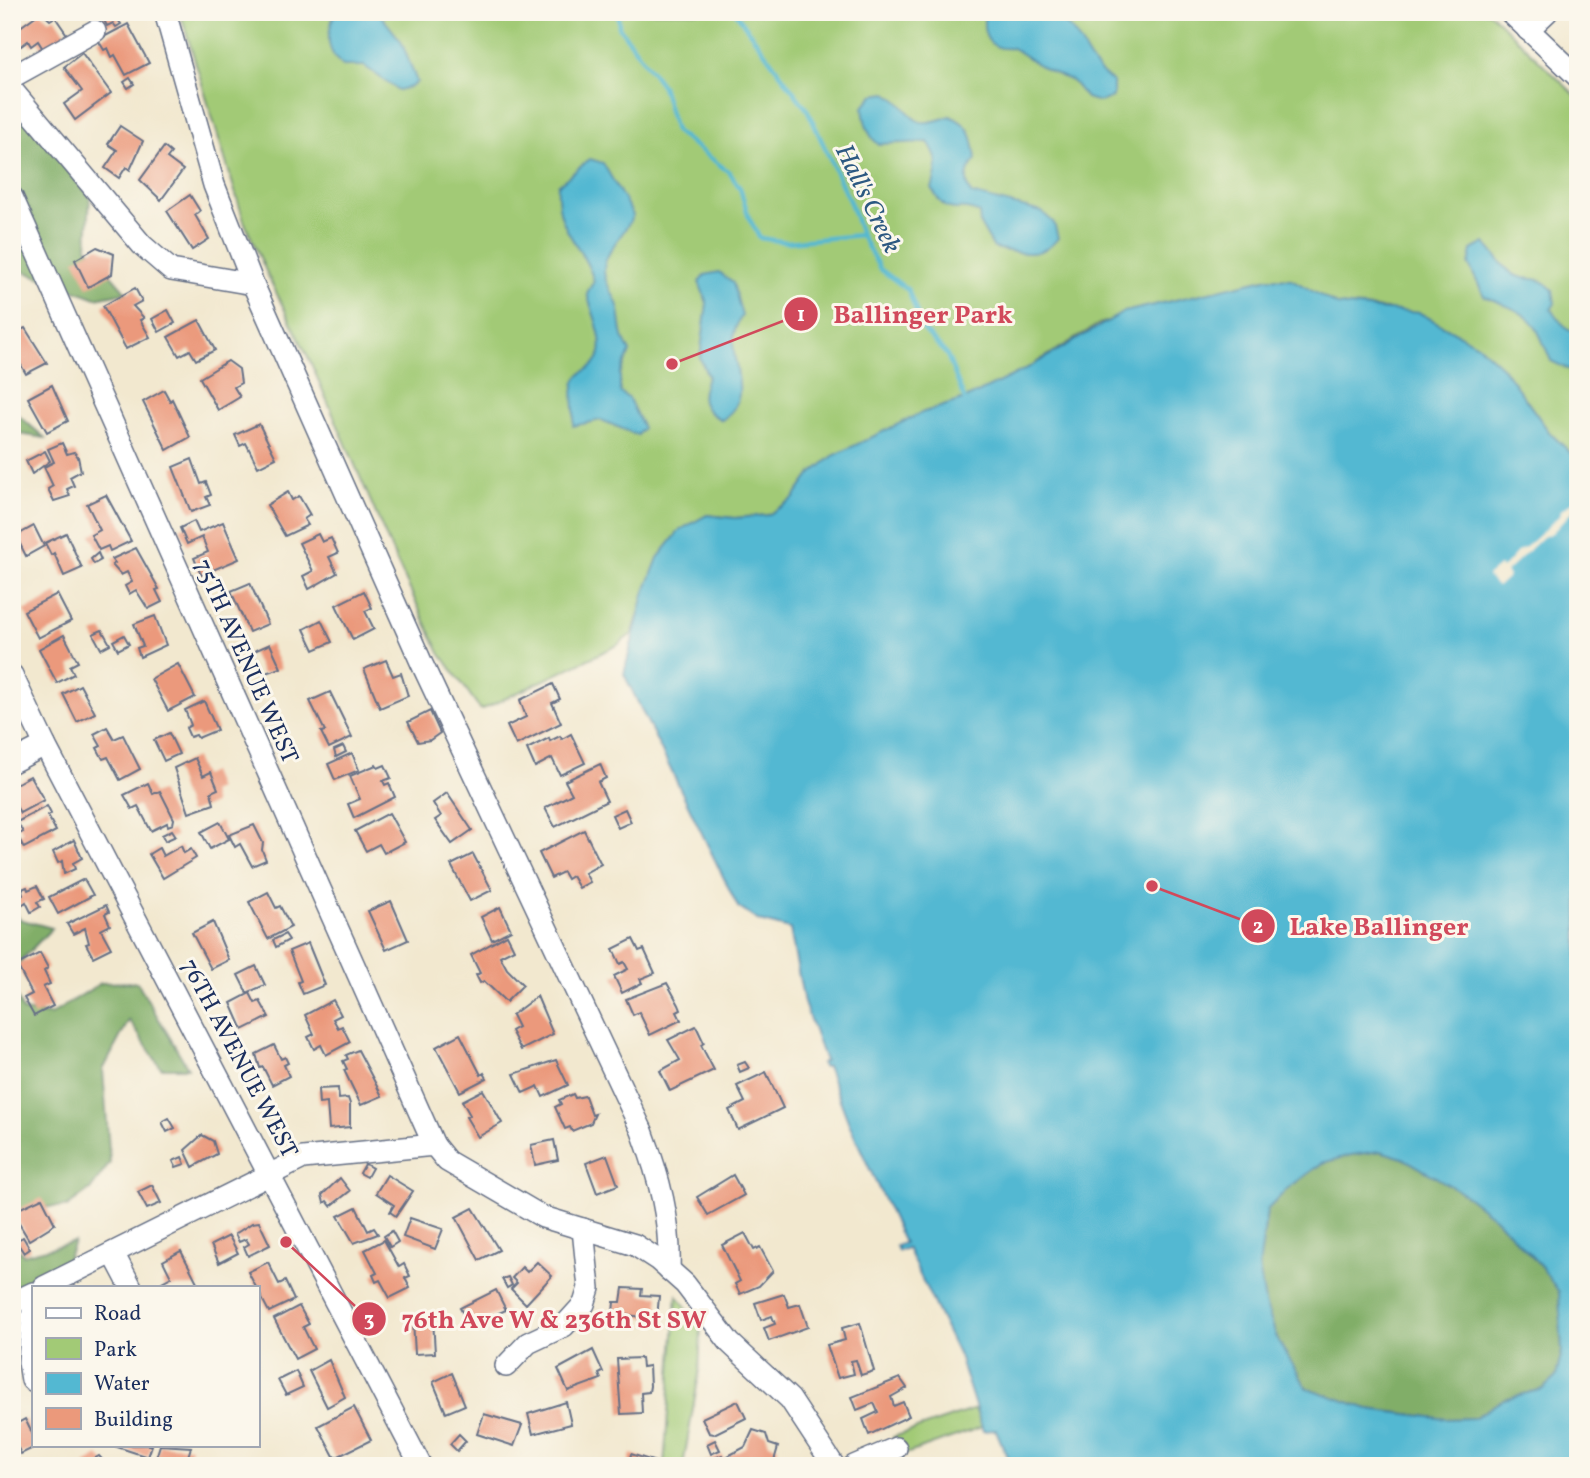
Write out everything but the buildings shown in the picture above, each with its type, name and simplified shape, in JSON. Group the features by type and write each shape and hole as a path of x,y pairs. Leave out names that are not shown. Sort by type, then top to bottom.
{"street":[{"path":"165,12 214,185 253,284 422,664 642,1131 662,1192 677,1277"},
{"path":"1510,12 1578,77"},
{"path":"1528,30 1547,12"},
{"path":"12,77 95,31"},
{"path":"12,90 142,245 172,270 253,284"},
{"name":"75TH AVENUE WEST","path":"12,197 434,1145"},
{"name":"76TH AVENUE WEST","path":"12,674 45,745 421,1466"},
{"path":"12,762 45,745"},
{"path":"46,1286 303,1157 434,1145 447,1161 496,1192 543,1217 635,1245 677,1277 730,1343 790,1399 834,1466"},
{"path":"506,1366 528,1343 564,1326 584,1304 589,1288 583,1229"},
{"path":"113,1253 130,1286"},
{"path":"12,1303 32,1293"},
{"path":"32,1322 29,1362 32,1380"},
{"path":"854,1466 896,1448"}],"green space":[{"path":"180,12 1489,12 1578,98 1578,460 1550,433 1503,368 1387,309 1337,305 1291,279 1269,278 1099,324 1024,370 965,400 921,413 811,474 793,499 768,515 735,518 707,515 680,530 658,558 632,634 616,646 481,710 440,653 396,560 310,361 244,221"},
{"path":"12,103 90,197 87,247 126,292 96,298 12,267"},
{"path":"12,410 45,438 12,433"},
{"path":"12,903 19,919 52,928 12,970"},
{"path":"137,982 188,1068 161,1068 129,1020 103,1070 110,1163 90,1190 67,1207 32,1207 12,1219 12,987 23,1011 50,1015 101,983"},
{"path":"1380,1151 1403,1158 1463,1193 1495,1218 1541,1266 1559,1293 1562,1351 1556,1377 1543,1389 1504,1399 1474,1418 1446,1419 1368,1409 1307,1388 1278,1341 1265,1303 1259,1267 1267,1210 1287,1189 1322,1163 1350,1155"},
{"path":"12,1242 23,1255 74,1242 63,1270 18,1288 12,1282"},
{"path":"677,1295 701,1327 699,1374 683,1466 664,1466"},
{"path":"975,1409 982,1427 900,1456 893,1437"}],"water":[{"path":"335,12 378,12 401,41 417,82 411,87 398,90 364,66 343,66 330,48 330,27"},
{"path":"985,12 1035,12 1058,19 1068,26 1095,65 1113,82 1113,97 1100,102 1086,98 1072,81 1045,69 1013,48 992,44 984,28"},
{"path":"887,93 919,121 936,121 950,116 963,124 972,139 976,159 967,176 971,194 1042,212 1054,223 1058,238 1052,245 1029,253 994,248 980,224 979,213 944,205 932,189 936,160 928,142 878,144 871,136 863,107 873,95"},
{"path":"590,159 603,163 633,215 610,250 604,270 606,282 619,310 623,336 630,352 620,374 620,392 629,399 643,428 637,435 601,420 573,426 575,382 593,366 601,348 587,293 594,281 565,226 558,201 558,185"},
{"path":"1485,243 1513,274 1539,280 1553,290 1555,303 1551,310 1568,330 1578,333 1578,374 1551,361 1539,333 1528,318 1484,296 1469,265 1472,250"},
{"path":"719,272 733,283 742,316 735,330 733,343 739,397 734,409 722,420 709,412 703,402 703,390 708,376 700,358 707,303 699,282 705,275"},
{"path":"1269,278 1291,279 1337,305 1420,313 1478,345 1503,368 1550,433 1578,460 1578,1466 1011,1466 996,1430 983,1431 959,1356 907,1248 898,1251 896,1246 904,1243 850,1126 827,1066 823,1067 821,1063 825,1061 804,1003 790,929 759,921 738,907 624,674 644,594 658,558 680,530 707,515 735,518 768,515 793,499 811,474 833,456 921,413 965,399 1024,370 1124,312","holes":["1380,1151 1403,1158 1463,1193 1495,1218 1541,1266 1559,1293 1562,1351 1556,1377 1543,1389 1504,1399 1474,1418 1446,1419 1368,1409 1307,1388 1278,1341 1265,1303 1259,1267 1267,1210 1287,1189 1322,1163"]}],"pier":[{"path":"1578,498 1578,505 1552,533 1543,537 1506,572 1509,576 1497,587 1487,576 1499,566 1502,569 1518,551 1526,547 1561,514 1560,511"}],"waterway":[{"path":"618,12 619,27 662,86 675,131 729,172 740,188 749,218 760,238 787,242 861,235"},
{"name":"Hall's Creek","path":"735,12 808,111 851,205 861,235 880,269 908,290 923,329 947,355 965,400"}],"place":[{"name":"Ballinger Park","path":"672,364"},
{"name":"Lake Ballinger","path":"1152,886"},
{"name":"76th Ave W & 236th St SW","path":"286,1242"}]}
